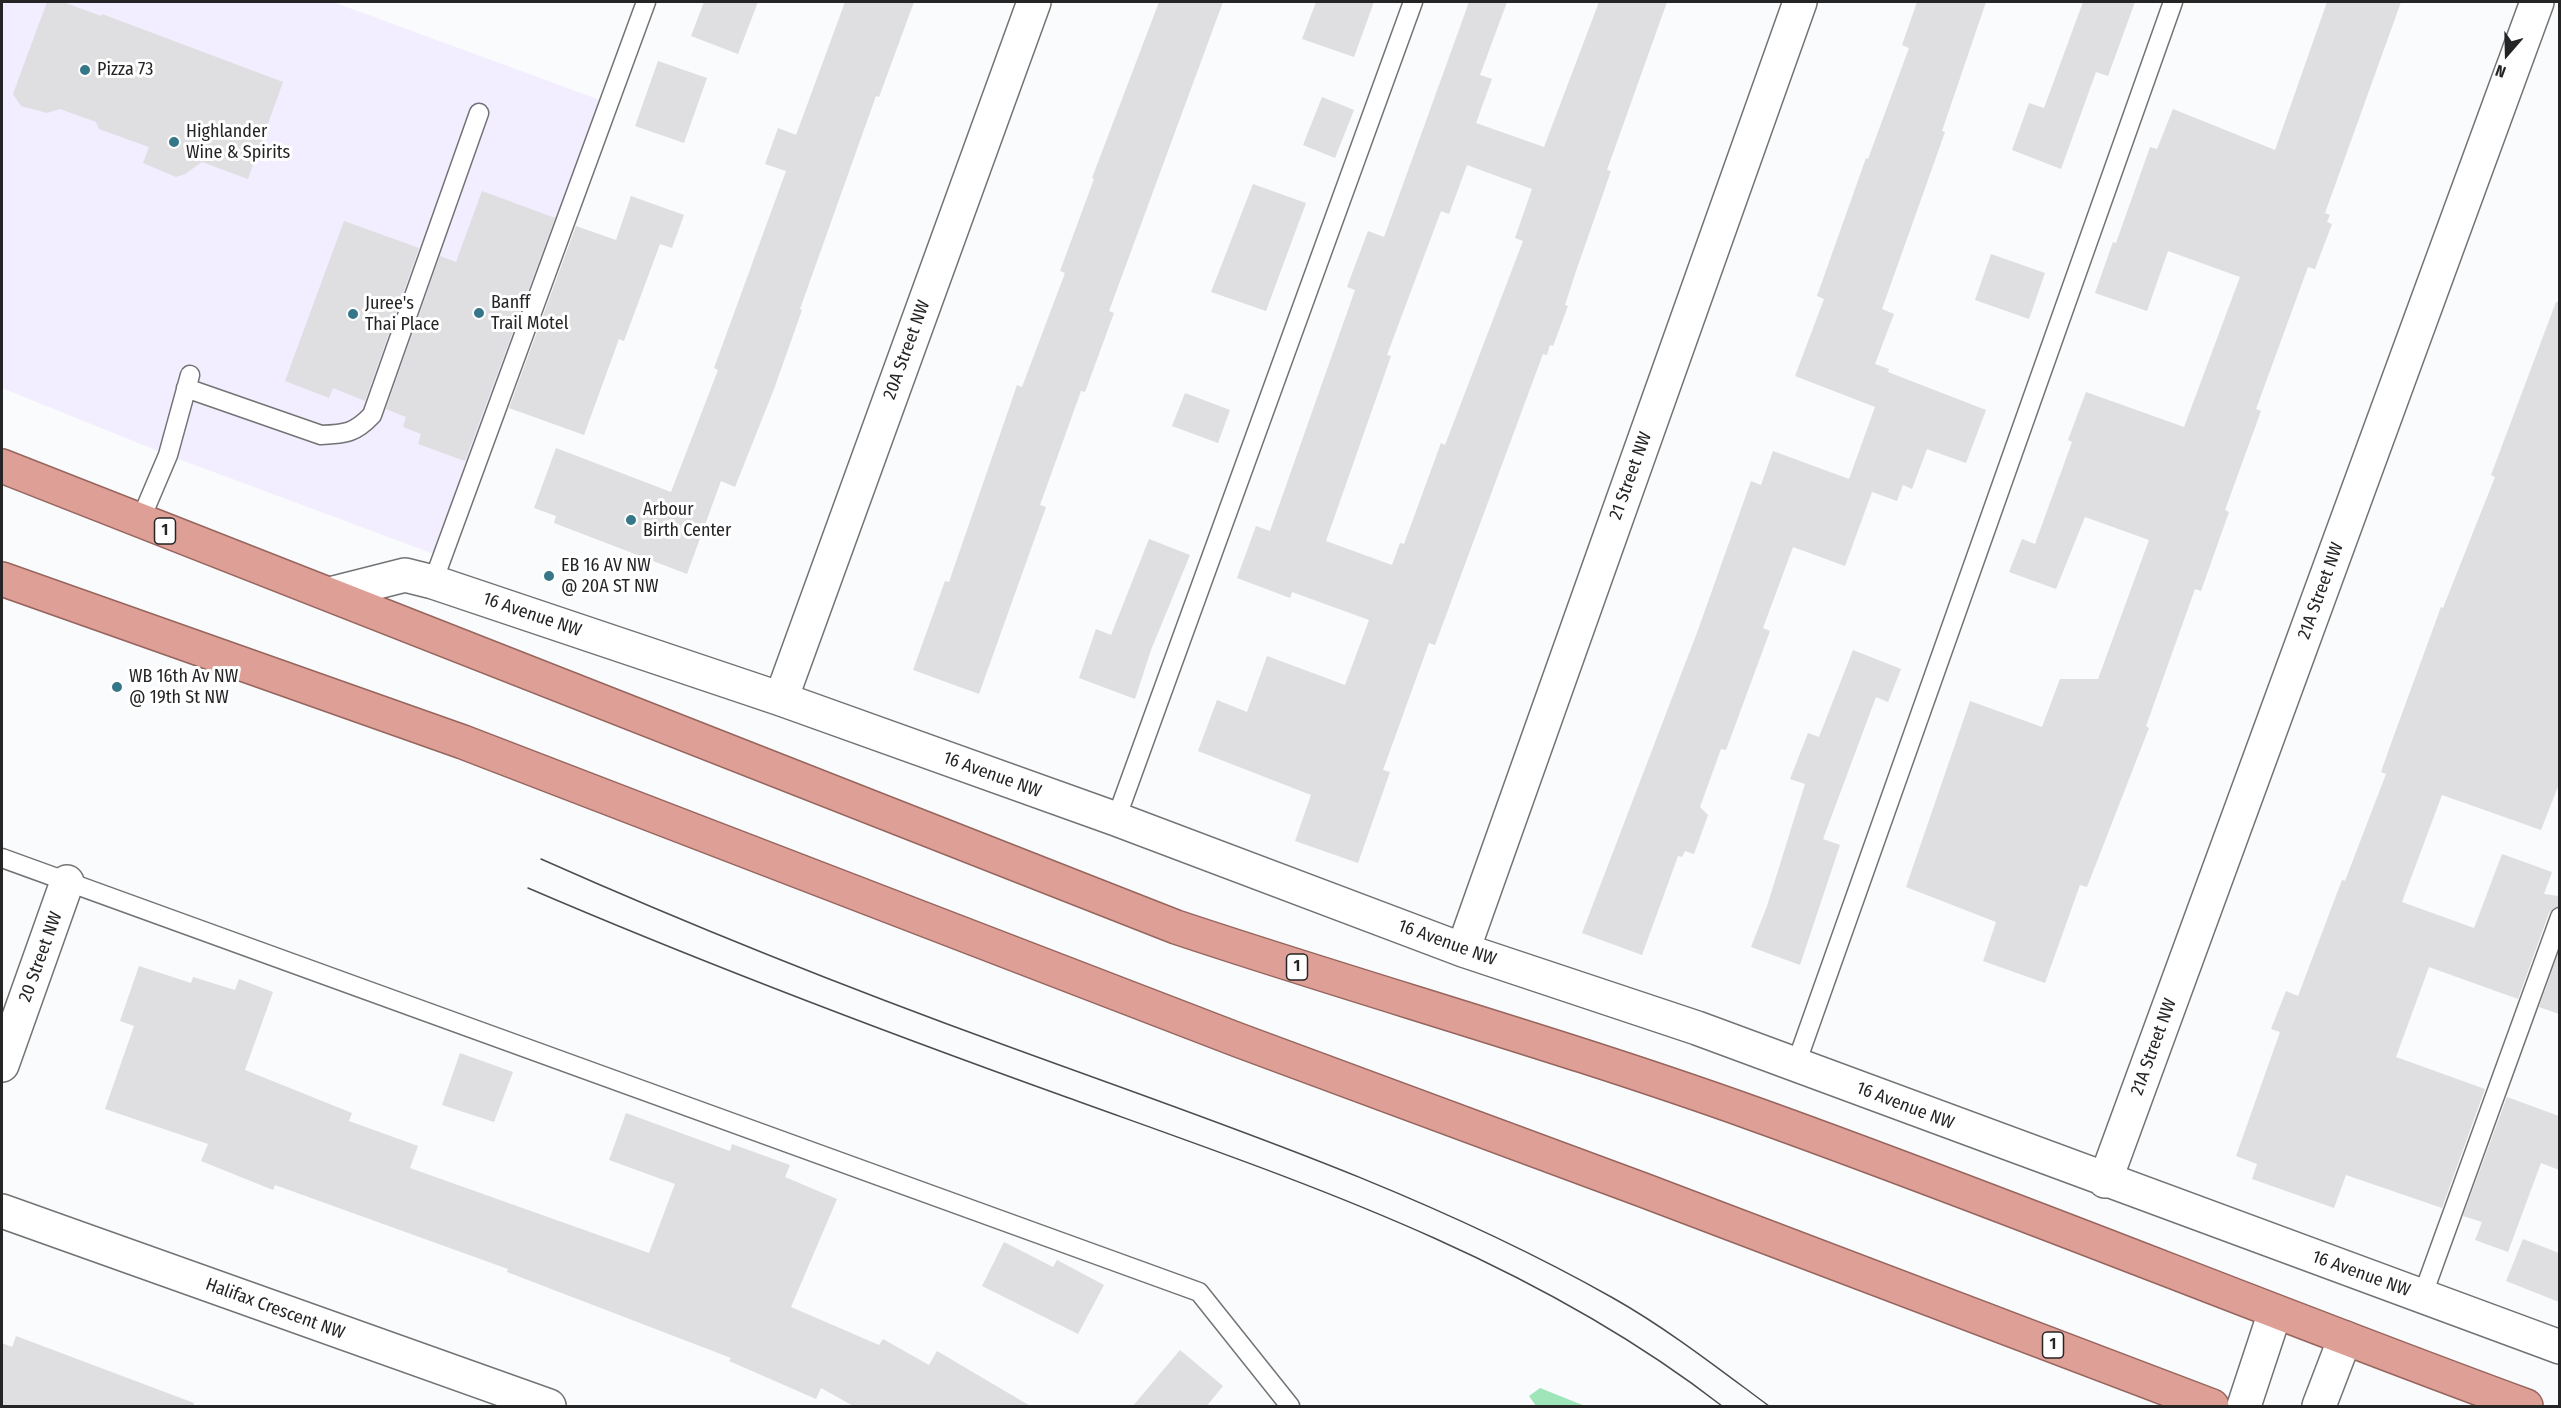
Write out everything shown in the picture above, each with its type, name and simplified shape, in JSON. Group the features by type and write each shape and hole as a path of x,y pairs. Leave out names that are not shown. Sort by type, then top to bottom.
{"highway":[{"name":"1","path":"2,466 1176,927 1322,975 1617,1066 1754,1114 2526,1407"},
{"name":"1","path":"2,579 462,742 1238,1040 1643,1190 2212,1407"}],"street":[{"name":"20A Street NW","path":"781,699 1034,2"},
{"name":"21 Street NW","path":"1463,950 1800,2"},
{"name":"21A Street NW","path":"2105,1180 2537,2"},
{"name":"16 Avenue NW","path":"330,594 405,575 433,582 781,699 1116,819 1463,950 1796,1064 2559,1347"},
{"name":"20 Street NW","path":"2,1065 67,882"},
{"name":"Halifax Crescent NW","path":"2,1211 549,1407"},
{"path":"2244,1407 2275,1312"},
{"path":"2319,1407 2345,1338"}],"lane":[{"path":"433,582 646,2"},
{"path":"1116,819 1413,2"},
{"path":"1796,1064 2173,2"},
{"path":"140,522 168,454 188,382 321,435 359,429 372,415 479,113"},
{"path":"2,858 1199,1292 1290,1407"},
{"path":"2422,1297 2559,917"}],"shaded area":[{"path":"2,2 333,2 608,103 442,557 168,455 2,388"}],"green space":[{"path":"1540,1388 1585,1406 1536,1406 1529,1396"}],"building":[{"path":"47,2 63,2 101,16 102,14 283,82 248,179 202,162 185,174 176,177 143,163 149,147 99,129 96,122 60,109 47,113 21,106 13,94"},
{"path":"704,2 758,2 738,54 691,36"},
{"path":"845,2 914,2 879,97 876,96 774,389 735,487 721,481 687,574 554,523 556,516 534,508 556,448 671,492 718,370 714,368 786,171 765,164 778,128 796,135"},
{"path":"1159,2 1223,2 1109,311 1114,313 1085,392 1081,391 1040,505 1046,507 979,694 913,670 945,581 949,582 1017,385 1022,387 1065,273 1060,271 1094,179 1092,178"},
{"path":"1316,2 1374,2 1354,57 1302,39"},
{"path":"1469,2 1507,2 1480,75 1492,79 1476,123 1544,147 1599,2 1667,2 1607,170 1611,171 1565,305 1568,306 1553,346 1550,345 1547,355 1543,354 1435,645 1429,643 1383,770 1390,772 1358,863 1295,841 1311,795 1198,751 1217,700 1247,712 1267,656 1345,685 1369,620 1292,592 1290,598 1237,578 1256,526 1270,531 1355,290 1347,287 1368,231 1384,237","holes":["1467,165 1532,189 1515,238 1523,241 1445,445 1441,443 1404,544 1400,543 1392,565 1326,541 1391,356 1387,355 1441,211 1449,214"]},
{"path":"1917,2 1986,2 1942,131 1945,132 1882,309 1894,314 1875,364 1889,369 1888,372 1986,410 1966,463 1927,449 1912,489 1903,485 1897,501 1872,492 1845,566 1793,547 1763,628 1770,631 1726,750 1721,749 1700,807 1708,815 1694,854 1685,851 1682,857 1678,856 1642,955 1582,933 1698,630 1751,481 1761,485 1773,451 1849,479 1875,407 1795,376 1824,299 1817,296 1866,158 1868,159 1909,48 1902,45"},
{"path":"2083,2 2135,2 2108,76 2096,72 2061,169 2012,150 2029,103 2044,108"},
{"path":"2327,2 2401,2 2325,213 2330,215 2327,222 2332,224 2315,269 2308,267 2256,409 2261,411 2225,510 2229,512 2201,591 2195,589 2146,726 2149,728 2087,887 2080,885 2045,983 1983,961 1996,922 1906,887 1970,701 2042,727 2060,679 2098,679 2149,540 2085,517 2056,589 2009,572 2022,539 2035,544 2072,442 2068,440 2086,392 2184,427 2240,277 2168,251 2147,311 2095,293 2113,242 2116,243 2150,147 2157,149 2173,109 2275,150"},
{"path":"658,61 707,78 684,143 635,126"},
{"path":"1322,97 1354,110 1335,158 1303,145"},
{"path":"1253,184 1306,203 1266,311 1211,292"},
{"name":"Banff Trail Motel","path":"482,191 555,218 465,461 418,444 421,434 403,427 406,417 386,409 440,256 456,262"},
{"path":"631,196 684,215 672,248 660,244 624,341 619,339 584,435 509,408 576,226 616,240"},
{"path":"344,221 419,248 365,401 333,388 329,398 285,381"},
{"path":"1991,254 2045,273 2029,319 1975,300"},
{"path":"2556,302 2559,302 2559,784 2541,830 2442,795 2402,902 2474,928 2502,854 2552,872 2544,894 2559,896 2559,906 2549,913 2518,999 2429,967 2396,1057 2485,1089 2442,1208 2346,1175 2334,1208 2252,1179 2257,1164 2236,1156 2280,1032 2271,1029 2286,991 2298,996 2342,880 2345,881 2386,774 2381,772 2389,749 2441,607 2443,608 2495,477 2491,475"},
{"path":"1185,393 1230,410 1218,443 1172,426"},
{"path":"1149,539 1190,555 1151,650 1135,699 1079,678 1096,629 1111,635"},
{"path":"1853,650 1901,669 1888,702 1876,697 1823,839 1840,845 1800,965 1751,947 1767,906 1805,784 1790,779 1808,733 1819,737"},
{"path":"2559,951 2559,1014 2539,1007"},
{"path":"139,966 191,983 193,977 235,990 239,979 273,992 245,1070 352,1113 349,1121 418,1146 410,1168 649,1253 675,1184 609,1160 626,1113 730,1151 732,1144 790,1165 785,1177 837,1199 791,1307 879,1345 883,1339 929,1365 937,1351 1032,1407 855,1407 821,1388 816,1399 729,1361 731,1358 507,1272 508,1269 275,1185 273,1190 201,1161 208,1144 105,1109 134,1026 120,1021"},
{"path":"460,1053 513,1072 494,1122 442,1105"},
{"path":"2507,1097 2559,1116 2559,1170 2541,1163 2508,1252 2475,1240 2482,1222 2463,1216"},
{"path":"2523,1239 2559,1253 2559,1302 2506,1281"},
{"path":"1004,1242 1053,1267 1057,1260 1104,1285 1078,1334 982,1286"},
{"path":"16,1336 194,1403 193,1407 2,1407 2,1343 12,1347"},
{"path":"1180,1350 1223,1386 1206,1407 1132,1407"}],"tram line":[{"path":"541,859 656,909 831,980 1238,1130 1467,1224 1541,1259 1633,1310 1693,1350 1769,1406"},
{"path":"528,888 796,997 1237,1159 1407,1226 1489,1264 1570,1306 1648,1353 1722,1406"}],"place":[{"name":"Pizza 73","path":"85,70"},
{"name":"Highlander Wine & Spirits","path":"174,142"},
{"name":"Banff Trail Motel","path":"479,313"},
{"name":"Juree's Thai Place","path":"353,314"},
{"name":"Arbour Birth Center","path":"631,520"},
{"name":"EB 16 AV NW @ 20A ST NW","path":"549,576"},
{"name":"WB 16th Av NW @ 19th St NW","path":"117,687"}]}
